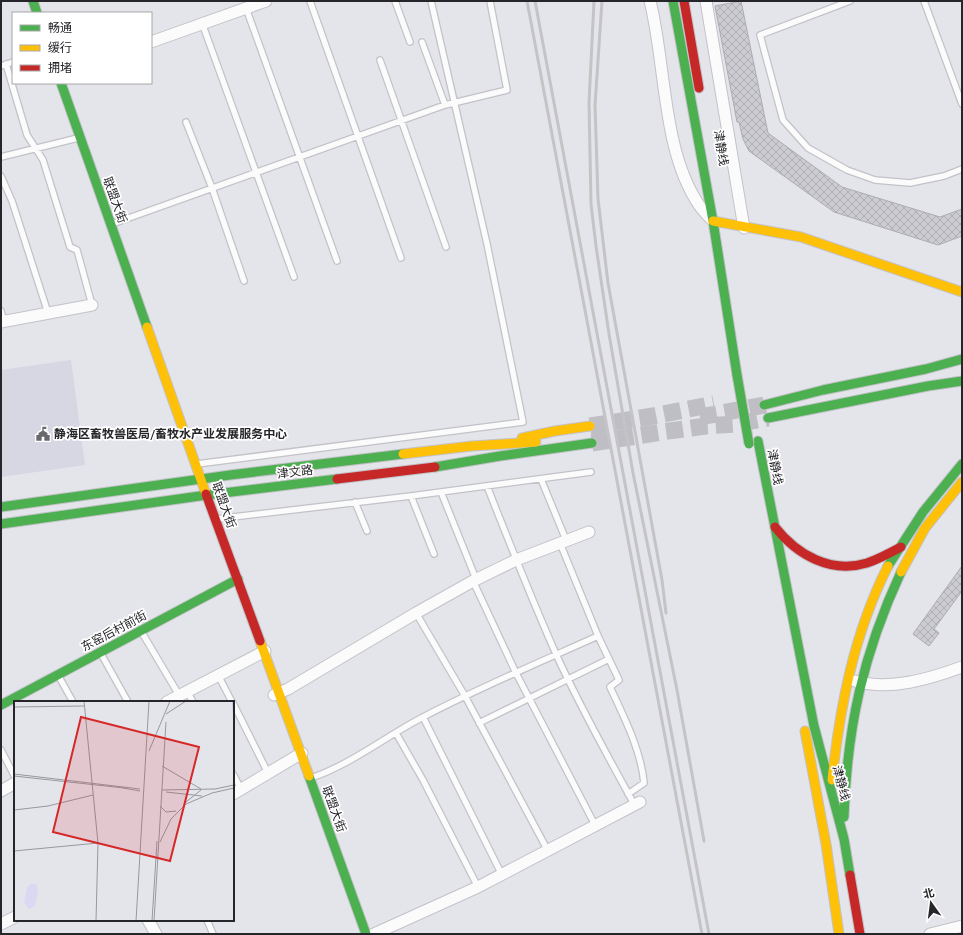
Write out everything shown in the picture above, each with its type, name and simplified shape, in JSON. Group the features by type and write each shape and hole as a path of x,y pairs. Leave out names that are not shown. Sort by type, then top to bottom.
{"main road":[{"path":"28,1 32,12"},
{"path":"33,1 38,12"},
{"name":"津静线","path":"673,1 717,222"},
{"path":"684,1 701,101"},
{"path":"56,84 78,138"},
{"name":"联盟大街","path":"62,84 78,138 203,496 366,934"},
{"name":"津静线","path":"706,132 717,222 741,375 775,526 814,726 844,839 860,934"},
{"path":"717,222 801,237 962,292"},
{"path":"764,400 823,390 926,369 962,359"},
{"name":"津静线","path":"741,375 755,436 763,514"},
{"path":"768,418 928,386 962,381"},
{"path":"928,386 948,387 961,392"},
{"name":"津文路","path":"1,507 197,479 506,442 536,442 591,434 500,456 444,466 203,496 1,524"},
{"path":"444,466 477,468 508,464"},
{"path":"826,844 841,710 855,651 871,602 884,574 923,512 948,479 962,464"},
{"path":"844,839 844,783 853,722 866,664 885,607 903,567 921,534 962,482"},
{"path":"775,526 782,538 800,553 821,562 836,566 863,565 875,561 921,534"},
{"name":"东窑后村前街","path":"1,705 14,701 100,652 235,580"},
{"name":"津静线","path":"804,726 826,844 839,934"},
{"path":"308,779 358,934"}],"street":[{"path":"152,42 266,1"},
{"path":"650,1 659,44 673,140 680,164 690,190 699,205 717,222"},
{"path":"706,1 744,228"},
{"path":"2,322 92,305"},
{"path":"277,694 475,580 516,560 589,532"},
{"path":"169,701 262,653"},
{"path":"848,679 861,683 874,684 905,683 962,667"},
{"path":"237,792 299,755"},
{"path":"1,791 14,784"},
{"path":"374,934 478,887 637,803"},
{"path":"1,924 14,918"},
{"path":"149,921 156,934"},
{"path":"930,934 962,926"}],"lane":[{"path":"310,1 401,258"},
{"path":"395,1 410,42"},
{"path":"192,465 523,422 487,244 431,1"},
{"path":"109,225 445,105 507,90 490,1"},
{"path":"850,1 760,35 783,120 808,148 847,170 875,180 910,183 944,176 962,168"},
{"path":"924,1 962,104"},
{"path":"246,8 337,260"},
{"path":"202,24 294,277"},
{"path":"422,42 445,105"},
{"path":"380,60 446,247"},
{"path":"3,65 27,135 43,160 70,246 77,250 92,305"},
{"path":"186,122 212,188 244,281"},
{"path":"1,157 78,138"},
{"path":"1,176 12,201 48,313"},
{"path":"1,310 2,322"},
{"path":"212,519 411,496 591,472"},
{"path":"541,479 598,636 619,680 610,687 627,724 642,770 644,783 628,794"},
{"path":"487,486 516,560 557,654 628,794 637,803"},
{"path":"441,492 475,580 516,672 595,825"},
{"path":"411,496 434,554"},
{"path":"355,502 366,531"},
{"path":"416,613 465,696 548,851"},
{"path":"141,630 183,693 192,701"},
{"path":"308,779 327,773 423,717 465,696 598,636"},
{"path":"100,652 127,701"},
{"path":"479,722 609,660"},
{"path":"58,675 72,701"},
{"path":"218,675 232,701"},
{"path":"234,705 268,773"},
{"path":"423,717 502,875"},
{"path":"396,733 478,887"},
{"path":"1,750 14,775"},
{"path":"234,778 237,792"},
{"path":"207,921 213,934"}],"shaded area":[{"name":"静海区畜牧兽医局/畜牧水产业发展服务中心","path":"71,360 85,465 1,477 1,370"}],"building":[{"path":"741,1 768,133 842,187 940,217 962,209 962,236 938,245 834,212 749,151 743,139 739,122 737,122 715,6"},
{"path":"962,566 962,591 934,629 939,633 929,646 913,634"}],"tunnel":[{"path":"590,426 714,404"},
{"path":"700,417 764,405"},
{"path":"592,443 706,426 736,424 768,418"}],"railway":[{"path":"527,1 702,934"},
{"path":"535,1 709,934"},
{"path":"594,1 589,103 591,204 596,246 609,334 633,473 677,690 704,841"},
{"path":"602,1 595,105 598,199 608,283 662,580 666,613"}],"traffic: fast":[{"path":"33,1 37,12"},
{"path":"673,1 713,221 737,375"},
{"path":"61,84 147,327"},
{"path":"764,405 823,390 926,369 962,359"},
{"path":"737,375 749,444"},
{"path":"768,418 928,386 962,381"},
{"path":"758,441 814,726 844,839 850,875"},
{"path":"435,467 592,443"},
{"path":"1,507 230,475 403,454"},
{"path":"888,566 923,512 962,464"},
{"path":"1,524 207,495 337,479"},
{"path":"844,817 849,752 859,692 876,632 901,572"},
{"path":"1,705 238,579"},
{"path":"309,776 366,934"}],"traffic: slow":[{"path":"713,221 801,237 962,292"},
{"path":"147,327 206,494"},
{"path":"522,438 590,426"},
{"path":"403,454 472,446 536,442"},
{"path":"901,572 925,528 962,482"},
{"path":"832,780 839,725 850,670 866,617 888,566"},
{"path":"260,641 309,776"},
{"path":"805,731 826,844 839,934"}],"traffic: jam":[{"path":"684,1 699,88"},
{"path":"337,479 435,467"},
{"path":"206,494 260,641"},
{"path":"775,527 804,554 828,564 854,566 867,563 901,547"},
{"path":"850,875 860,934"}],"place":[{"name":"静海区畜牧兽医局/畜牧水产业发展服务中心","path":"43,434"}]}
